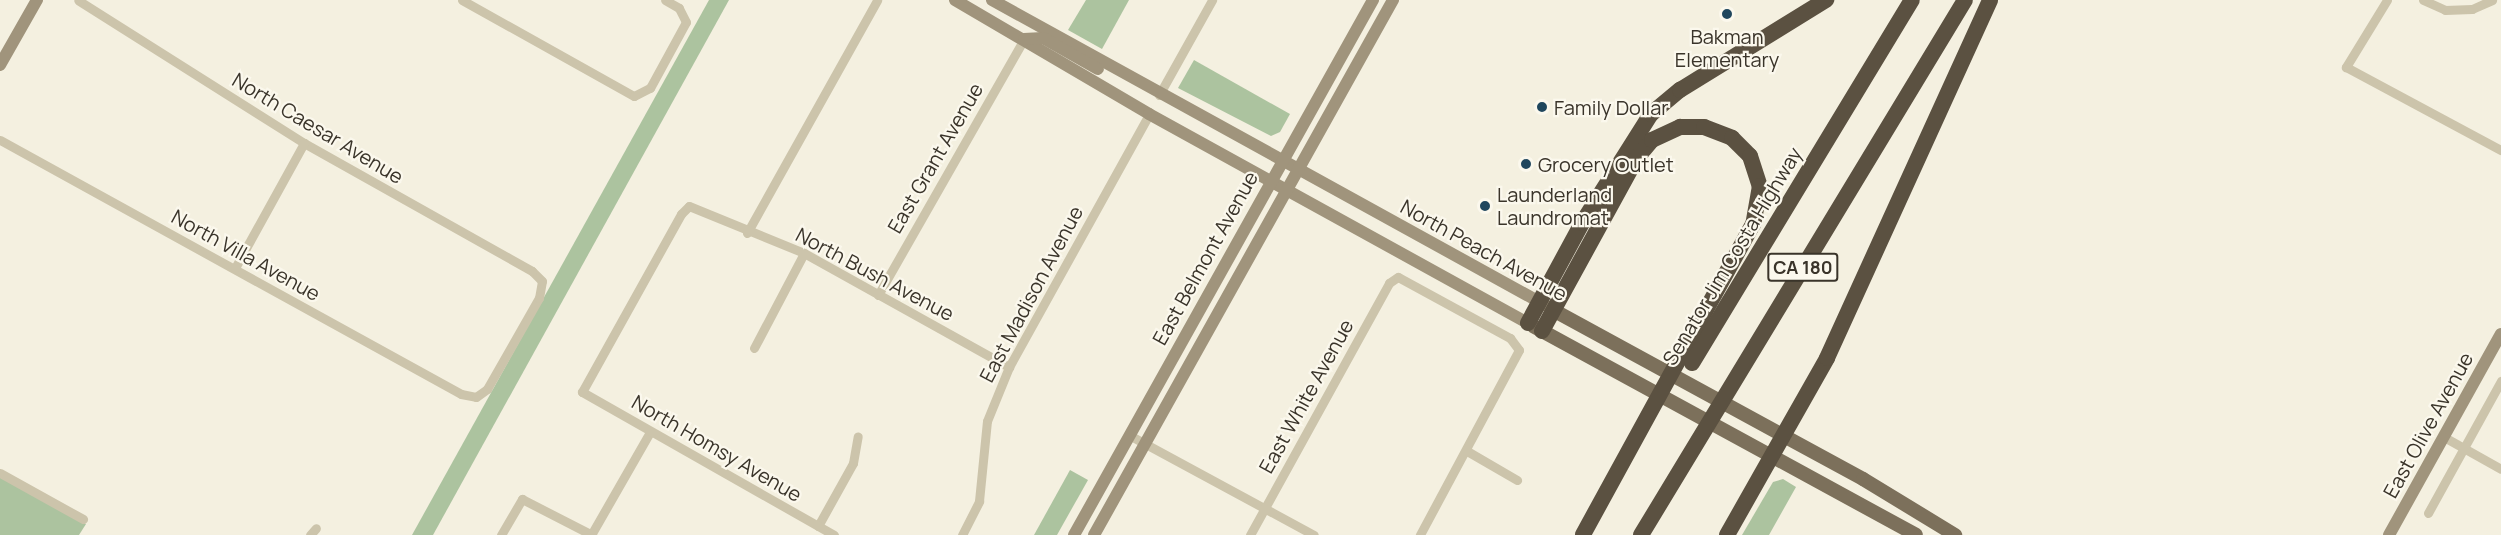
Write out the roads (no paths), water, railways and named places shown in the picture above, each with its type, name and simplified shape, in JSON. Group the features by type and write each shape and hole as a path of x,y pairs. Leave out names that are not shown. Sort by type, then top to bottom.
{"highway":[{"path":"1535,327 1636,133 1651,114 1680,90 1826,0"},
{"name":"Senator Jim Costa Highway","path":"1590,535 1912,0"},
{"name":"CA 180","path":"1641,535 1965,0"},
{"path":"1727,535 1785,436 1851,308 1990,0"},
{"path":"1546,306 1636,159 1652,140 1680,128 1704,127 1732,138 1750,156 1760,186 1753,224 1583,535"}],"main road":[{"path":"0,65 37,0"},
{"path":"955,0 1149,114 1916,535"},
{"name":"North Peach Avenue","path":"993,0 1281,162 1785,436 1955,535"},
{"name":"East Belmont Avenue","path":"1074,535 1372,0"},
{"name":"East Belmont Avenue","path":"1094,535 1393,0"},
{"path":"1024,39 1036,36 1098,69 1120,73"},
{"name":"East Olive Avenue","path":"2389,535 2501,334"},
{"path":"1879,515 1902,515 1928,528 1937,525"}],"street":[{"name":"North Caesar Avenue","path":"78,0 304,143 532,271 542,281 538,298 487,389 476,397"},
{"path":"462,0 630,95 640,96 650,88 684,28 686,16 665,0"},
{"path":"747,233 877,0"},
{"path":"1159,94 1212,0"},
{"path":"2387,0 2346,67 2501,150"},
{"path":"2423,0 2445,10 2472,9 2493,0"},
{"name":"East Grant Avenue","path":"878,296 1024,39"},
{"name":"East Madison Avenue","path":"962,535 980,501 987,421 1009,367 1149,114"},
{"name":"North Villa Avenue","path":"0,140 461,394 476,397"},
{"path":"235,268 304,143"},
{"name":"North Bush Avenue","path":"582,392 681,214 689,206 747,233 804,253 1009,367"},
{"path":"754,348 804,253"},
{"name":"East White Avenue","path":"1250,535 1389,284 1398,277 1510,338 1519,350 1467,451"},
{"path":"2428,513 2501,381"},
{"name":"North Homsy Avenue","path":"582,392 834,535"},
{"path":"501,535 522,499 591,535 650,432"},
{"path":"1129,435 1314,535"},
{"path":"818,526 854,463 858,436"},
{"path":"2444,437 2501,468"},
{"path":"1420,535 1467,451 1517,480"},
{"path":"0,473 83,519"}],"place":[{"name":"Bakman Elementary","path":"1727,14"},
{"name":"Family Dollar","path":"1542,107"},
{"name":"Grocery Outlet","path":"1526,164"},
{"name":"Launderland Laundromat","path":"1485,206"}]}
